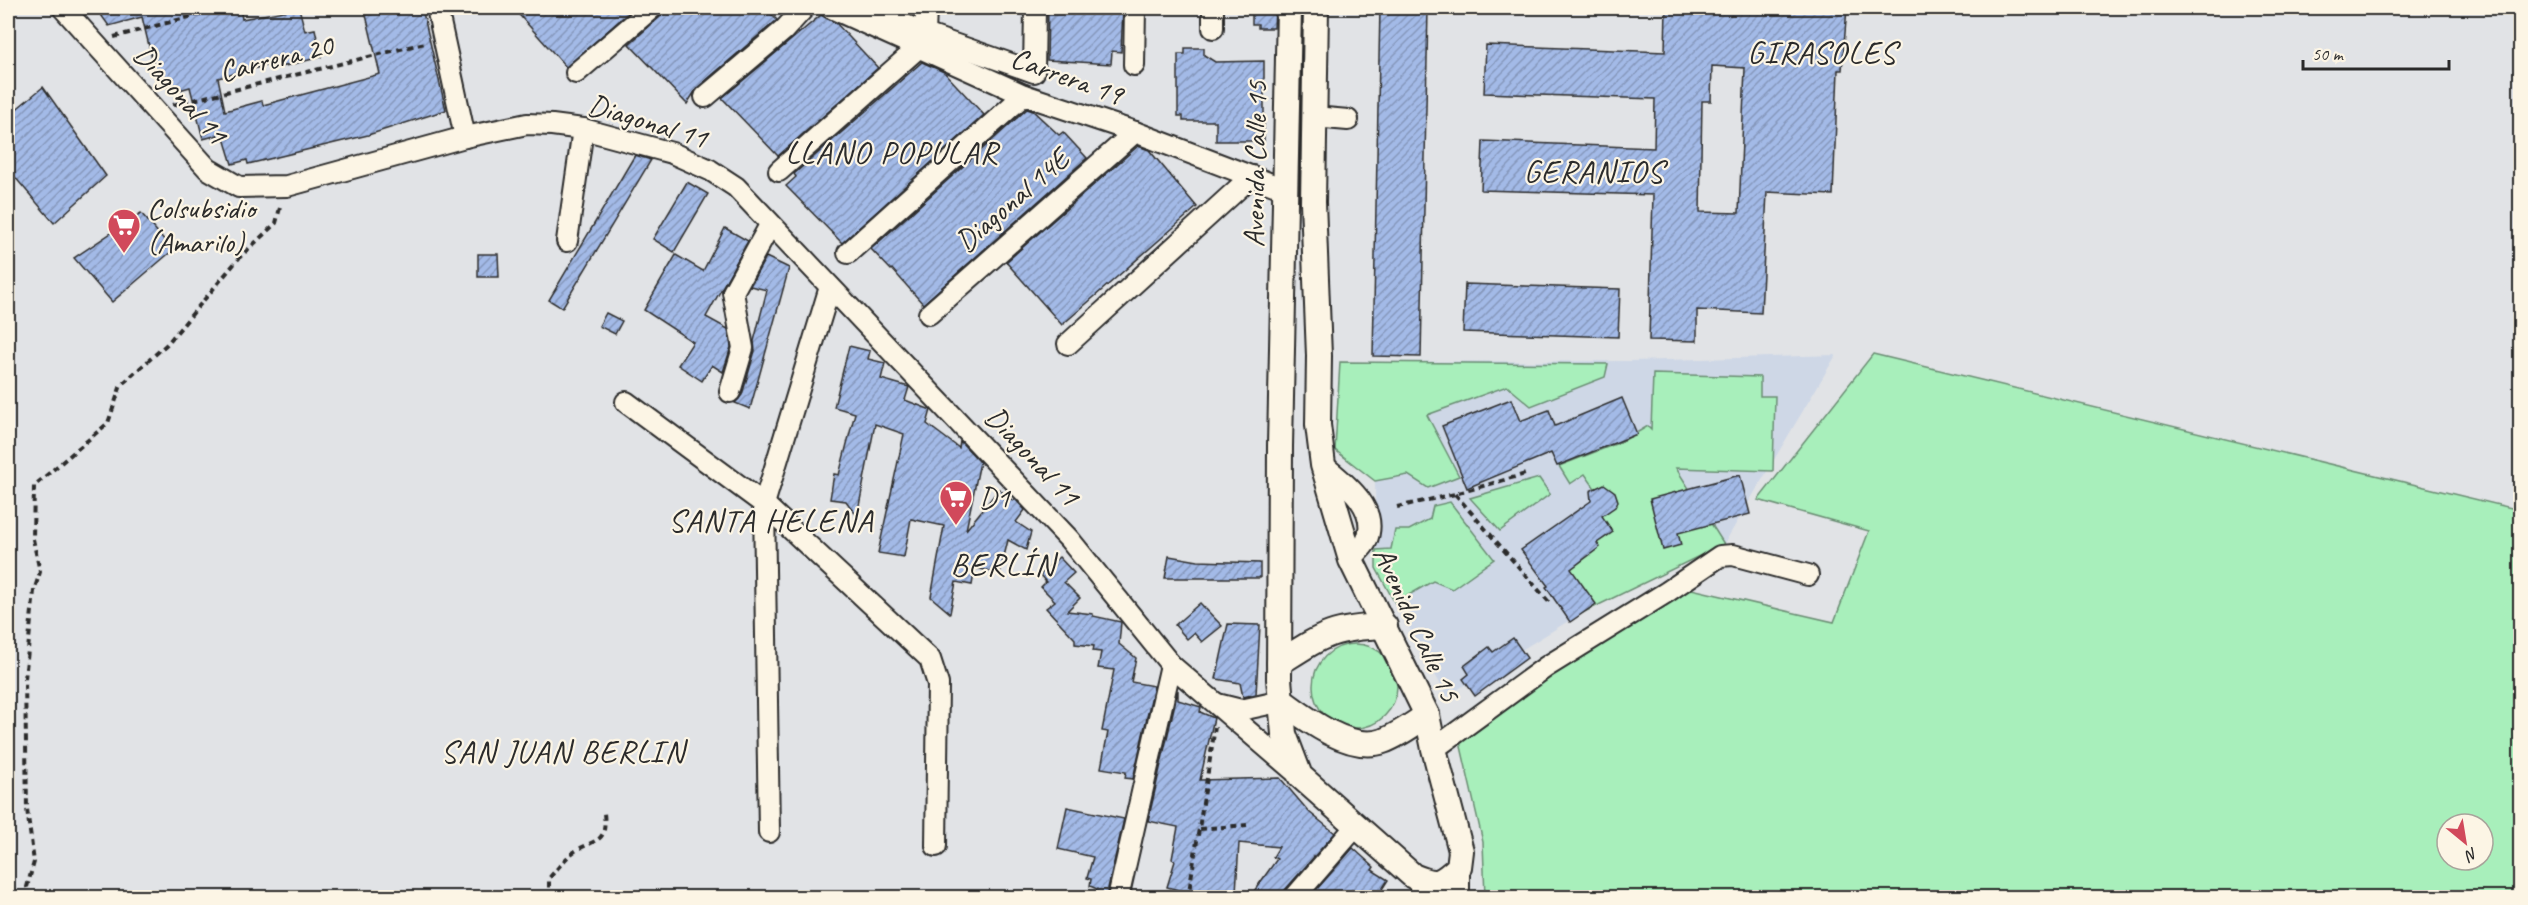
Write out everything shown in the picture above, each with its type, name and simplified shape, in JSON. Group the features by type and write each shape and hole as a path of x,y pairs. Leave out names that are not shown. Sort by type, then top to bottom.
{"main road":[{"name":"Avenida Calle 15","path":"1289,8 1280,446 1279,663 1284,734 1300,776 1413,876"},
{"name":"Avenida Calle 15","path":"1316,8 1313,202 1319,356 1318,425 1323,465 1351,560 1427,715 1461,850 1459,867"},
{"path":"1279,663 1322,635 1350,628 1385,626"},
{"path":"1282,701 1321,729 1362,742 1381,742 1427,715"},
{"path":"1413,876 1431,884 1444,881 1459,867"}],"street":[{"name":"Diagonal 11","path":"63,8 208,169 239,187 256,189 287,186 465,137 527,124 583,129 672,153 710,170 736,187 1069,539 1171,665 1300,776"},
{"path":"437,8 465,137"},
{"path":"576,74 652,8"},
{"path":"705,97 784,30 804,8"},
{"name":"Carrera 19","path":"831,8 921,41 1024,95 1135,132 1287,190"},
{"path":"870,8 921,41 1034,72 1035,8"},
{"path":"779,171 921,41 926,8"},
{"path":"1134,65 1135,8"},
{"path":"1213,8 1213,28"},
{"path":"848,253 1024,95"},
{"path":"1314,117 1348,120"},
{"path":"567,241 583,129"},
{"name":"Diagonal 14E","path":"929,314 1135,132"},
{"path":"1068,345 1252,176"},
{"path":"730,392 743,348 733,292 770,225"},
{"path":"770,832 764,504 830,287"},
{"path":"626,402 764,504 930,659 938,684 936,846"},
{"path":"1434,749 1546,667 1667,592 1720,556 1733,555 1808,575"},
{"path":"1119,897 1171,665"},
{"path":"1214,704 1241,710 1282,701"},
{"path":"1294,897 1357,825"},
{"path":"1459,867 1459,897"},
{"path":"1413,876 1429,897"}],"path":[{"path":"95,42 223,8"},
{"name":"Carrera 20","path":"153,110 444,39"},
{"path":"30,897 27,887 34,862 27,809 25,679 34,591 40,572 33,539 34,486 108,423 121,385 167,344 240,257 276,223 287,186"},
{"path":"1397,507 1455,494 1529,473"},
{"path":"1455,494 1549,602"},
{"path":"1188,897 1215,733 1214,704"},
{"path":"549,897 549,879 576,851 598,842 606,829 604,813"},
{"path":"1200,829 1247,825"}],"shaded area":[{"path":"1836,355 1724,544 1578,615 1447,696 1376,568 1375,481 1335,450 1340,362 1632,361"}],"green space":[{"path":"1873,354 2520,510 2520,897 1485,897 1483,842 1457,729 1683,587 1834,622 1869,531 1758,500"},
{"path":"1340,362 1608,364 1605,377 1531,406 1507,386 1427,415 1459,476 1428,488 1408,475 1375,481 1335,450"},
{"path":"1653,374 1760,377 1760,396 1775,396 1773,471 1676,468 1724,544 1578,615 1546,574 1608,507 1585,474 1570,484 1559,466 1623,441 1648,426 1651,429"},
{"path":"1539,478 1550,494 1500,531 1470,498"},
{"path":"1450,502 1494,559 1452,589 1433,581 1395,603 1376,568 1376,550 1391,549 1395,530 1409,530 1430,519 1433,506"},
{"path":"1355,644 1371,647 1385,656 1394,670 1397,686 1394,702 1385,716 1371,725 1355,728 1339,725 1325,716 1316,702 1313,686 1316,670 1325,656 1339,647"}],"building":[{"path":"96,8 240,8 242,19 299,8 305,31 315,29 321,57 281,67 280,62 218,78 225,111 262,101 263,105 380,74 366,15 390,8 422,8 446,110 368,135 248,164 247,160 232,164 224,138 219,139 218,135 203,139 190,87 169,93 164,73 156,75 142,17 109,26"},
{"path":"513,8 634,8 566,67"},
{"path":"664,8 765,8 777,20 697,88 687,104 629,44 660,17"},
{"path":"1048,8 1123,8 1121,52 1112,51 1111,64 1047,60"},
{"path":"1252,8 1275,8 1274,28 1258,28 1258,24 1252,24"},
{"path":"1380,8 1428,8 1421,357 1373,356"},
{"path":"1666,8 1847,8 1842,70 1838,70 1833,195 1767,192 1761,313 1697,310 1697,341 1649,340 1653,195 1481,190 1483,141 1654,148 1655,99 1484,93 1486,45 1665,52","holes":["1712,66 1745,68 1739,213 1700,212 1702,101 1711,101"]},
{"path":"821,15 836,23 878,68 778,156 722,98"},
{"path":"1185,48 1204,48 1204,55 1215,62 1264,61 1264,141 1216,141 1216,121 1183,121 1183,116 1178,116 1178,54 1185,54"},
{"path":"922,62 944,72 984,115 842,243 786,186 796,177 794,174"},
{"path":"43,87 106,176 54,223 8,169 8,116"},
{"path":"1027,109 1033,111 1059,135 1063,132 1087,158 923,304 871,249"},
{"path":"1138,146 1149,150 1197,207 1062,325 1006,262"},
{"path":"635,155 651,160 562,308 549,300"},
{"path":"687,182 708,194 674,252 653,239"},
{"name":"Colsubsidio (Amarilo)","path":"141,213 173,250 112,302 74,258"},
{"path":"725,228 748,241 706,317 728,329 731,347 723,372 712,365 702,381 678,365 693,342 644,310 676,255 703,271"},
{"path":"478,254 498,254 499,277 478,277"},
{"path":"766,257 789,268 750,409 735,403 742,395 755,351 754,341 767,290 750,286"},
{"path":"1465,284 1620,289 1618,337 1463,332"},
{"path":"606,313 622,321 615,334 599,326"},
{"path":"849,346 870,351 868,359 885,363 881,379 909,387 905,400 931,410 927,424 959,448 960,441 980,462 966,530 999,489 1013,501 1015,499 1025,510 1016,522 1031,532 1026,550 1008,540 1000,573 975,568 972,585 956,582 950,613 931,597 944,526 911,519 904,557 878,553 904,434 875,424 857,516 846,501 830,499 834,474 839,475 855,413 834,407"},
{"path":"1622,398 1637,434 1557,466 1551,453 1467,488 1442,426 1511,399 1520,421 1549,410 1555,426"},
{"path":"1740,475 1750,514 1678,533 1681,545 1663,550 1650,499"},
{"path":"1604,484 1615,492 1618,501 1615,507 1602,516 1613,532 1597,543 1600,547 1571,569 1596,604 1570,622 1546,587 1548,586 1521,550 1591,501 1590,491"},
{"path":"1169,556 1198,561 1260,563 1260,578 1165,578"},
{"path":"1059,557 1074,573 1064,582 1080,598 1067,611 1093,614 1093,616 1121,622 1119,644 1136,658 1131,682 1154,686 1133,779 1125,778 1126,772 1101,768 1108,732 1102,731 1114,670 1098,668 1101,652 1093,651 1094,646 1075,644 1075,639 1046,608 1055,601 1041,587 1046,582 1040,575"},
{"path":"1200,603 1222,626 1202,642 1194,633 1187,639 1175,625"},
{"path":"1228,624 1260,625 1256,694 1243,697 1240,683 1216,679"},
{"path":"1513,638 1527,658 1475,696 1463,679 1469,674 1464,666 1489,647 1493,652"},
{"path":"1178,690 1178,700 1201,707 1200,712 1214,718 1200,780 1280,778 1309,812 1335,833 1285,890 1282,897 1252,894 1277,859 1273,857 1279,847 1239,843 1236,892 1215,890 1215,897 1205,897 1167,887 1175,861 1172,859 1178,827 1148,821"},
{"path":"1067,807 1124,819 1106,897 1095,897 1097,889 1090,886 1091,879 1087,878 1093,857 1058,849"},
{"path":"1353,848 1374,867 1372,870 1388,880 1377,897 1310,897"}],"place":[{"name":"Colsubsidio (Amarilo)","path":"124,254"},
{"name":"D1","path":"956,526"}],"district":[{"name":"GIRASOLES","path":"1822,52"},
{"name":"LLANO POPULAR","path":"892,152"},
{"name":"GERANIOS","path":"1594,171"},
{"name":"SANTA HELENA","path":"771,520"},
{"name":"BERLÍN","path":"1003,564"},
{"name":"SAN JUAN BERLIN","path":"563,751"}]}
